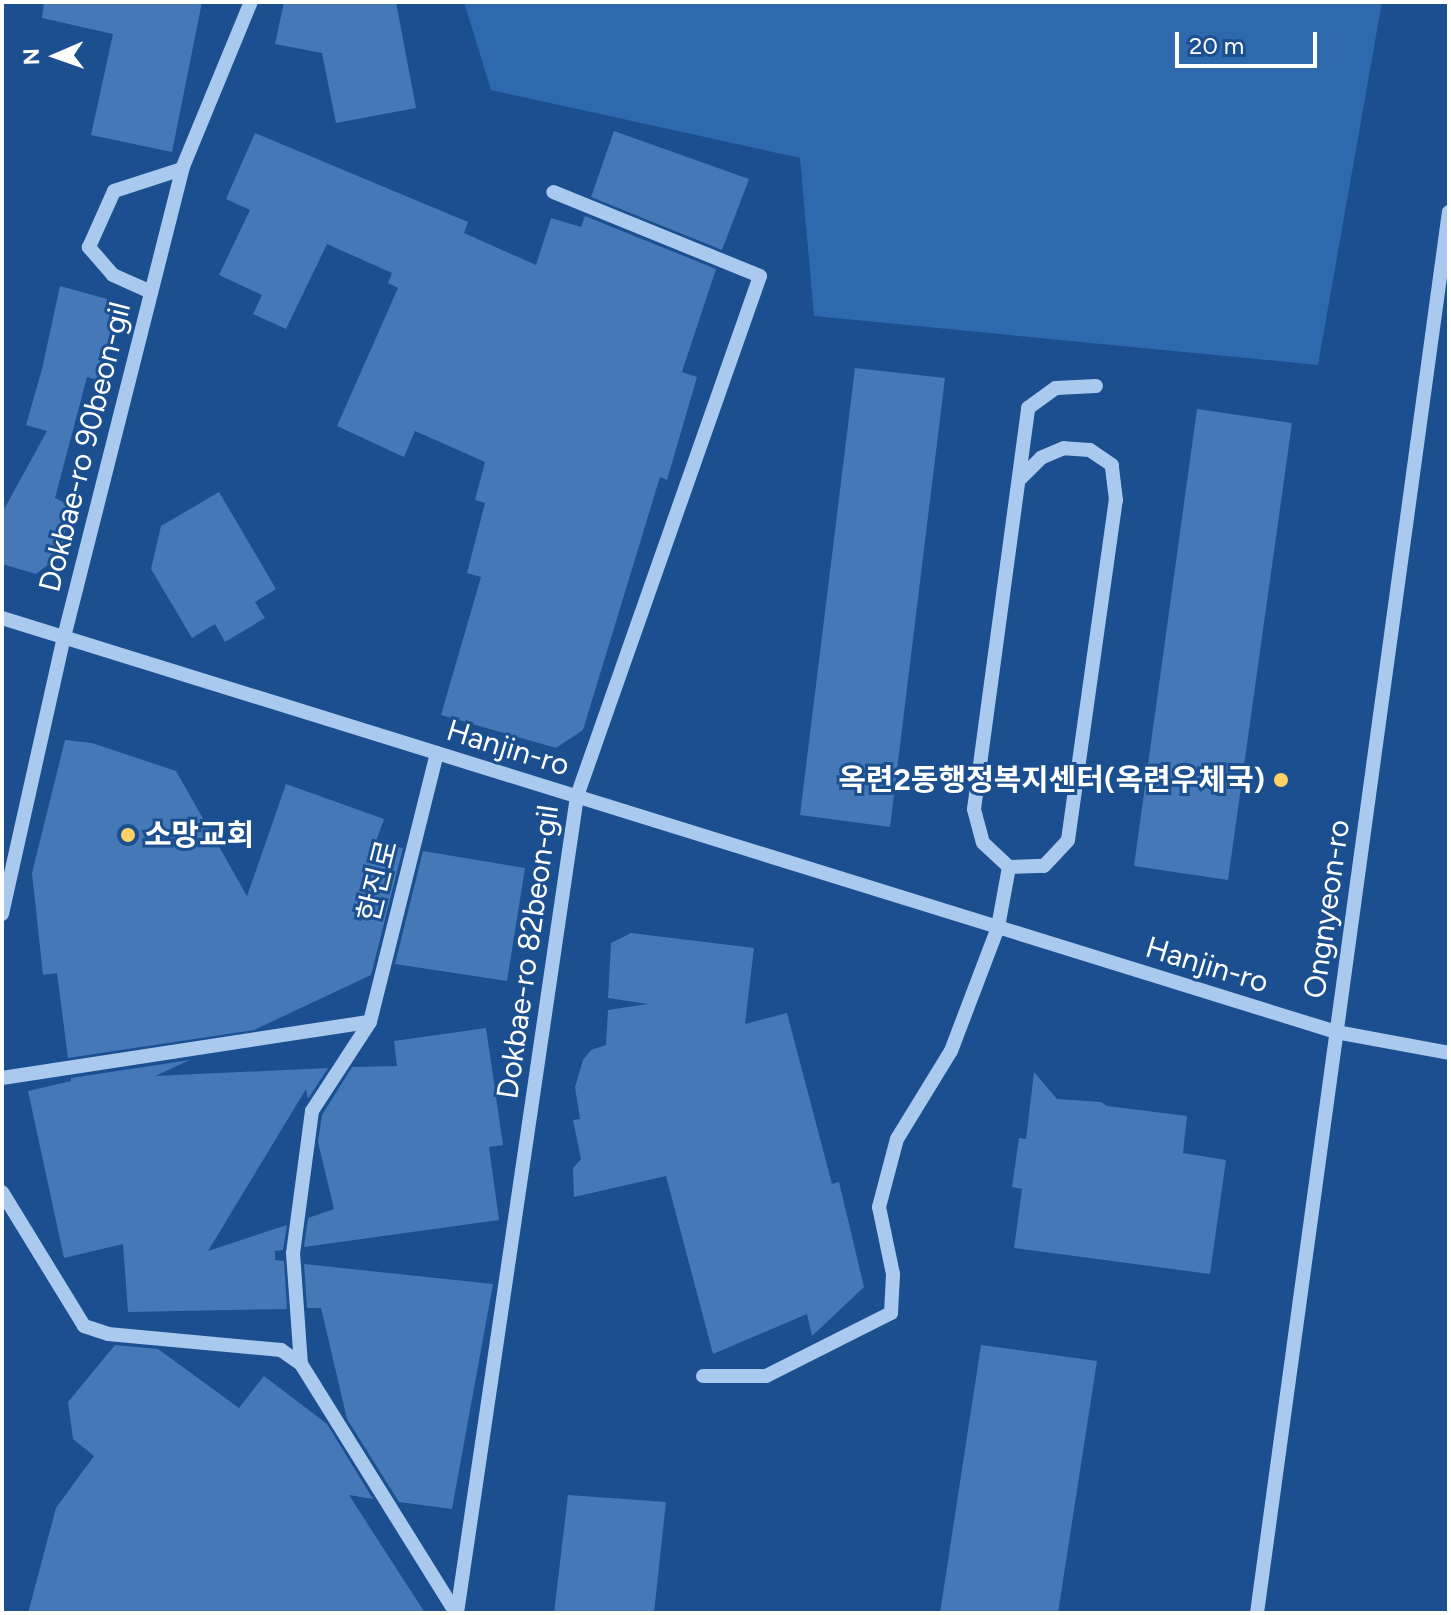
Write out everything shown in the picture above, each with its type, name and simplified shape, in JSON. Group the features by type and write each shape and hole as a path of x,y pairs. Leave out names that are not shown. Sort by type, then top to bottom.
{"street":[{"name":"Dokbae-ro 90beon-gil","path":"2,914 64,637 182,169 251,2"},
{"path":"151,292 113,275 89,247 114,191 182,169"},
{"name":"Dokbae-ro 82beon-gil","path":"456,1613 577,796 760,276 553,192"},
{"name":"Ongnyeon-ro","path":"1257,1613 1449,212"},
{"path":"1021,478 1041,458 1064,448 1090,450 1112,465 1116,500 1068,840 1044,866 1009,867 983,843 974,809 1021,478 1028,408 1056,388 1096,386"},
{"name":"Hanjin-ro","path":"2,618 1336,1032 1449,1053"},
{"name":"한진로","path":"301,1364 293,1253 312,1111 370,1022 437,753"},
{"path":"703,1376 766,1376 891,1313 893,1274 879,1207 897,1139 951,1051 998,927 1009,867"},
{"path":"2,1078 370,1022"},
{"path":"2,1192 84,1326 108,1334 281,1350 301,1364"},
{"name":"Dokbae-ro 82beon-gil","path":"301,1364 456,1613"}],"shaded area":[{"path":"464,2 1382,2 1318,365 814,316 800,158 491,90"}],"building":[{"path":"44,2 202,2 172,152 91,135 113,34 42,18"},
{"path":"284,2 396,2 416,108 336,123 322,53 275,44"},
{"path":"614,131 749,179 722,250 591,197"},
{"path":"255,133 468,222 464,233 536,265 551,218 581,227 585,216 716,269 682,372 697,377 667,480 660,477 583,730 556,748 441,715 481,577 467,573 485,503 475,500 485,462 415,431 404,457 337,426 398,288 388,283 392,273 327,244 286,329 253,314 262,295 219,275 250,210 226,199"},
{"path":"60,286 118,302 98,380 87,377 55,498 71,506 60,555 36,574 2,564 2,513 47,431 26,425"},
{"path":"855,368 945,378 890,827 800,815"},
{"path":"1197,409 1292,423 1228,880 1134,866"},
{"path":"219,492 276,589 255,602 265,618 225,642 215,624 192,638 151,569 161,526"},
{"path":"65,740 92,743 176,771 247,896 286,784 384,819 375,844 403,848 371,975 254,1030 68,1058 57,973 43,975 32,873"},
{"path":"423,851 525,868 507,981 395,964"},
{"path":"631,933 754,948 745,1024 787,1013 832,1184 839,1182 864,1287 812,1336 807,1314 713,1354 666,1176 574,1197 573,1168 581,1159 573,1120 580,1119 575,1087 583,1060 591,1050 606,1045 608,1010 648,1004 608,998 611,943"},
{"path":"486,1028 503,1145 489,1147 499,1220 304,1247 308,1218 334,1209 318,1142 322,1115 352,1067 397,1066 394,1041"},
{"path":"190,1060 155,1076 328,1068 308,1099 306,1089 208,1251 287,1225 283,1250 275,1251 275,1260 284,1261 287,1309 128,1312 123,1244 64,1258 28,1091 71,1081 71,1078"},
{"path":"1034,1072 1057,1099 1101,1102 1107,1106 1187,1116 1183,1153 1226,1160 1210,1274 1014,1248 1022,1189 1012,1187 1019,1138 1026,1139"},
{"path":"304,1264 493,1284 452,1509 399,1502 347,1419 321,1308 307,1308"},
{"path":"115,1345 158,1349 239,1408 264,1376 327,1424 373,1499 349,1495 425,1613 28,1613 56,1508 94,1456 73,1439 68,1402"},
{"path":"981,1345 1097,1361 1058,1613 940,1613"},
{"path":"568,1495 666,1502 654,1613 554,1613"}],"place":[{"name":"옥련2동행정복지센터(옥련우체국)","path":"1281,780"},
{"name":"소망교회","path":"128,835"}]}
